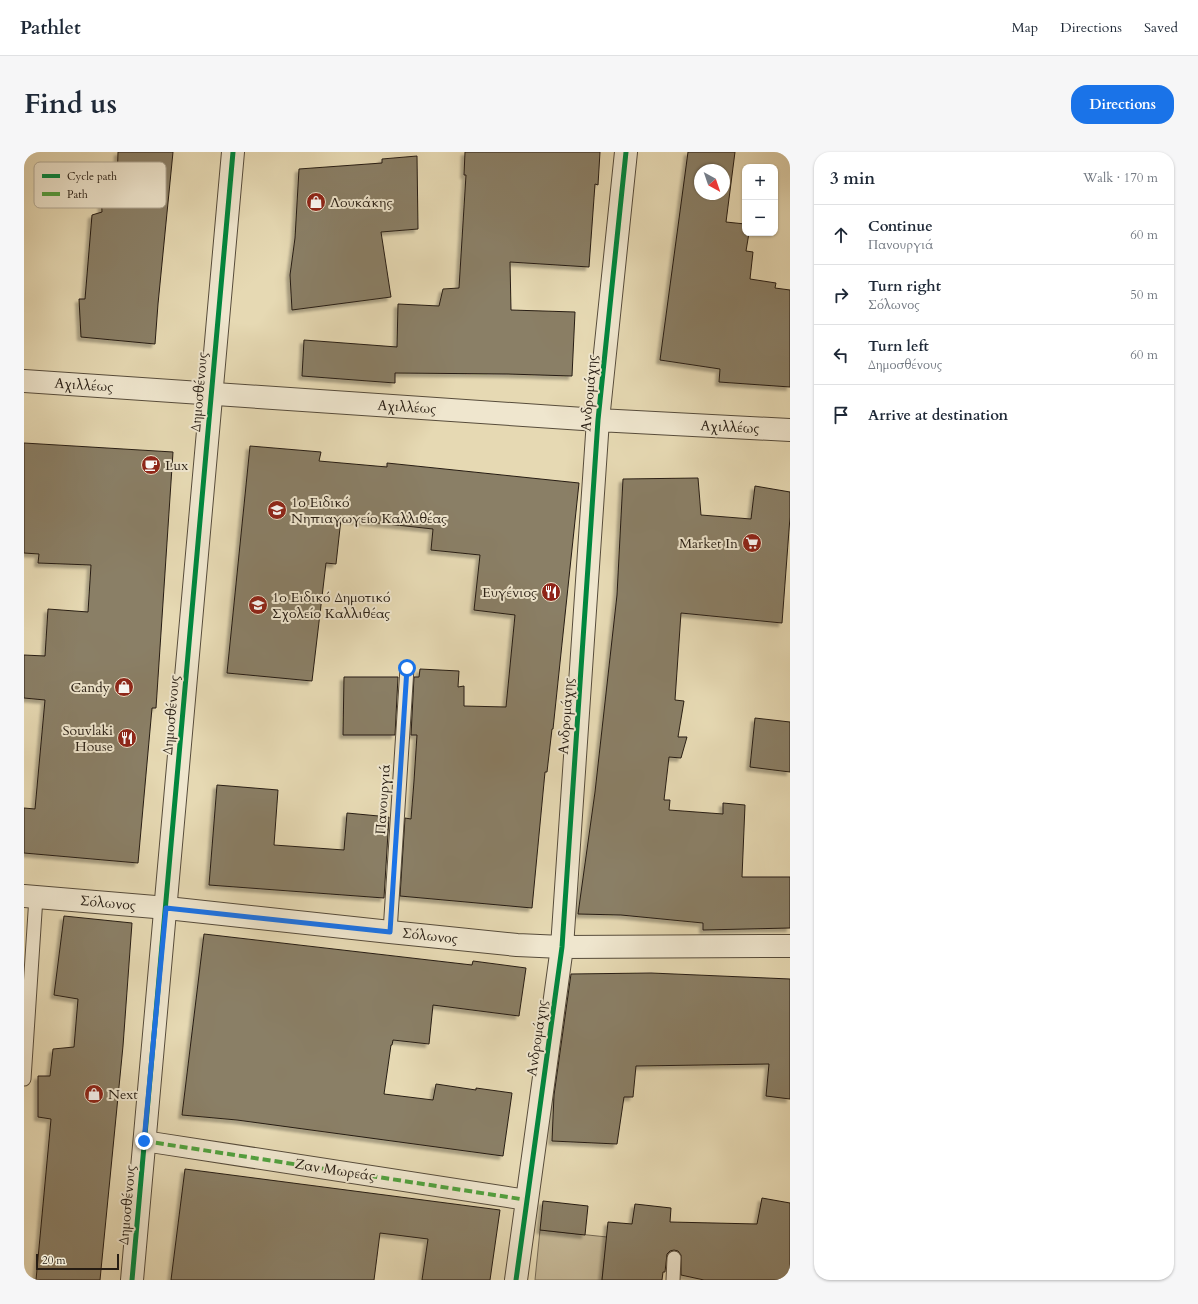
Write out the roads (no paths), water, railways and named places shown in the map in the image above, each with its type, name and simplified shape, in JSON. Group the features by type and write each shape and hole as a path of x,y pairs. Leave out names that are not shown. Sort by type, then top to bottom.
{"street":[{"name":"Δημοσθένους","path":"132,1280 233,152"},
{"name":"Ανδρομάχης","path":"516,1280 562,947 598,420 626,152"},
{"name":"Αχιλλέως","path":"24,381 598,420 790,430"},
{"name":"Σόλωνος","path":"30,897 166,908 516,945 562,947 790,946"},
{"name":"Ζαν Μωρεάς","path":"144,1141 527,1200"}],"lane":[{"name":"Πανουργιά","path":"390,932 407,668"},
{"path":"24,1079 30,897"},
{"path":"673,1280 674,1258"}],"place":[{"name":"Λουκάκης","path":"316,202"},
{"name":"Lux","path":"151,465"},
{"name":"1ο Ειδικό Νηπιαγωγείο Καλλιθέας","path":"277,510"},
{"name":"Market In","path":"752,543"},
{"name":"Ευγένιος","path":"551,592"},
{"name":"1ο Ειδικό Δημοτικό Σχολείο Καλλιθέας","path":"258,605"},
{"name":"Candy","path":"124,687"},
{"name":"Souvlaki House","path":"127,738"},
{"name":"Next","path":"94,1094"}]}
